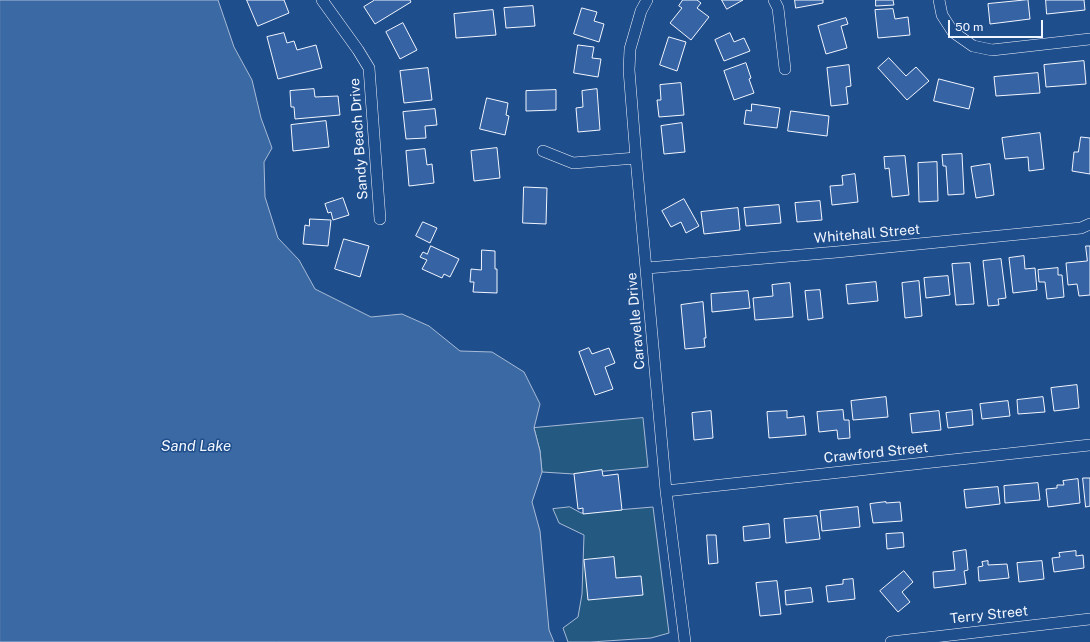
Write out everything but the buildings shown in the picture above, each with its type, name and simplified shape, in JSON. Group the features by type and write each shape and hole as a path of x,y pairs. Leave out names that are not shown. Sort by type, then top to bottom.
{"street":[{"name":"Caravelle Drive","path":"647,0 641,11 630,50 629,70 666,491 684,642"},
{"path":"774,0 778,8 785,69"},
{"path":"939,0 942,15 953,32 973,46 992,50 1090,40"},
{"name":"Sandy Beach Drive","path":"325,2 369,68 380,219"},
{"path":"543,151 573,163 636,158"},
{"name":"Whitehall Street","path":"647,268 837,252 1087,227"},
{"name":"Crawford Street","path":"666,491 1090,445"},
{"name":"Terry Street","path":"891,642 937,639 1090,619"}],"shaded area":[{"path":"643,418 648,467 574,474 542,472 540,451 534,428"},
{"path":"570,507 581,513 653,507 669,633 651,638 568,642 563,628 578,617 582,594 584,535 559,523 553,509"}],"water":[{"name":"Sand Lake","path":"0,0 218,0 234,47 252,80 261,118 272,148 264,162 265,197 278,238 299,260 315,289 371,317 402,314 429,326 460,351 492,352 524,372 540,404 534,428 540,451 542,472 532,502 540,531 549,630 554,642 0,642"}]}
